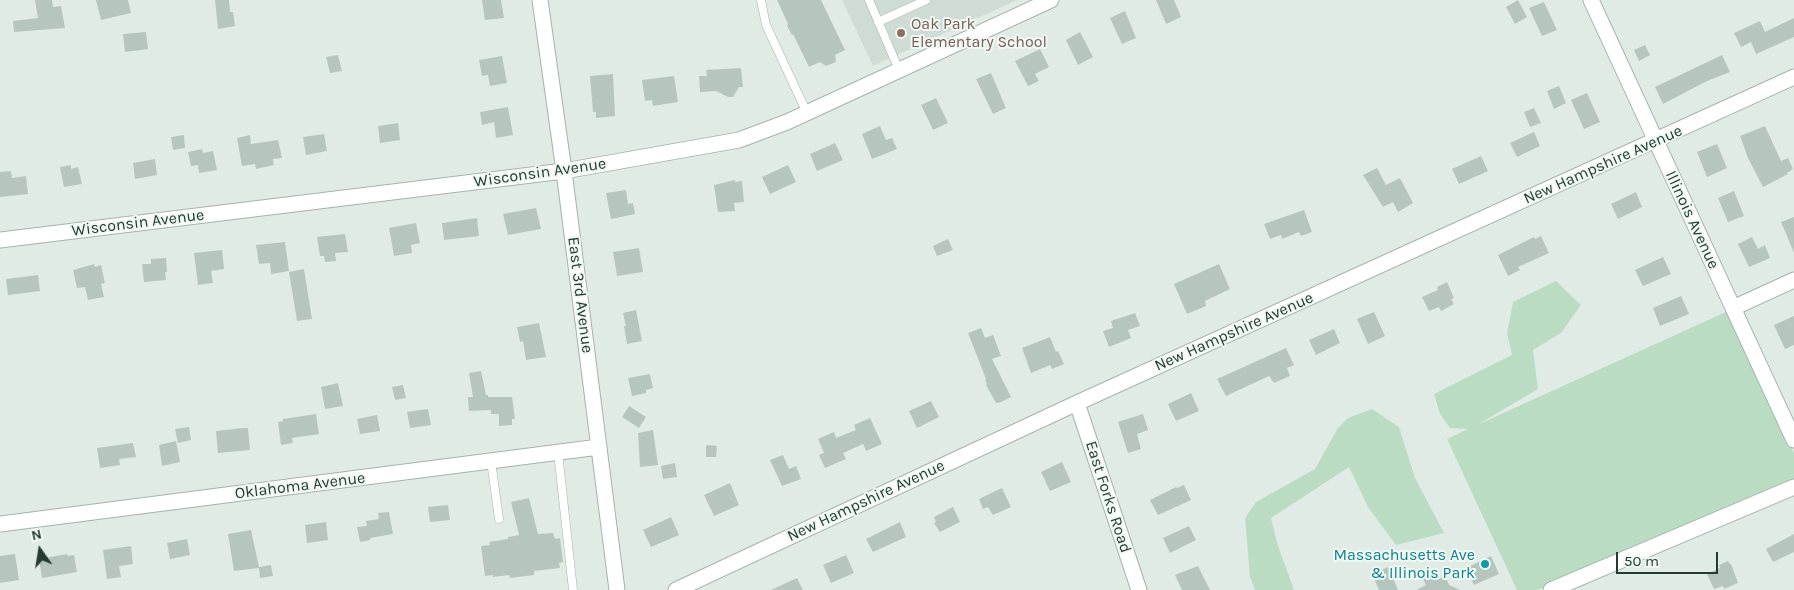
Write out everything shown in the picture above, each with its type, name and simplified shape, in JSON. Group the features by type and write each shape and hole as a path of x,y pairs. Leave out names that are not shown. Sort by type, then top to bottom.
{"street":[{"name":"East 3rd Avenue","path":"540,0 564,171 617,590"},
{"name":"Wisconsin Avenue","path":"0,240 564,171 739,140 807,113 1050,0"},
{"name":"Illinois Avenue","path":"1591,0 1794,440"},
{"name":"New Hampshire Avenue","path":"676,590 1077,403 1794,78"},
{"path":"1733,308 1794,280"},
{"name":"East Forks Road","path":"1077,403 1139,590"},
{"name":"Oklahoma Avenue","path":"0,524 599,447"},
{"path":"1552,590 1794,487"}],"lane":[{"path":"761,0 766,25 807,113"},
{"path":"869,0 899,70"},
{"path":"878,22 926,0"},
{"path":"558,452 573,590"},
{"path":"491,461 499,519"}],"shaded area":[{"name":"Oak Park Elementary School","path":"842,0 1017,0 873,66"}],"green space":[{"path":"1556,281 1581,305 1561,333 1533,350 1538,389 1477,425 1728,311 1794,453 1794,482 1537,590 1517,590 1447,439 1468,429 1450,428 1440,414 1434,394 1512,355 1507,333 1513,302"},
{"path":"1372,409 1399,427 1415,478 1444,533 1396,545 1368,507 1349,467 1271,518 1277,543 1294,590 1255,590 1250,577 1245,518 1256,502 1315,469 1338,428 1348,418"}],"building":[{"path":"35,0 52,0 53,7 61,6 65,28 14,32 13,21 38,18"},
{"path":"96,0 128,0 131,13 101,20"},
{"path":"215,0 229,0 230,12 233,12 235,26 218,29"},
{"path":"482,0 501,0 504,18 485,20"},
{"path":"777,0 821,0 845,50 835,55 836,62 826,66 820,62 809,67 793,34 787,26 788,24"},
{"path":"1156,0 1174,0 1181,17 1166,24"},
{"path":"1518,0 1527,17 1515,24 1506,7"},
{"path":"1544,2 1557,30 1542,36 1529,8"},
{"path":"1125,11 1136,38 1122,44 1110,18"},
{"path":"1794,18 1794,37 1756,54 1751,42 1741,47 1734,33 1760,21 1765,32"},
{"path":"146,32 148,49 125,52 123,34"},
{"path":"1080,32 1093,57 1078,65 1066,40"},
{"path":"1645,45 1650,55 1639,61 1634,50"},
{"path":"1040,49 1049,67 1035,74 1039,81 1028,86 1015,61"},
{"path":"338,55 342,71 330,73 326,57"},
{"path":"1722,55 1730,72 1707,81 1663,104 1655,87"},
{"path":"502,56 507,83 490,86 488,75 482,76 479,60"},
{"path":"741,68 743,87 739,87 733,97 728,97 716,91 700,92 699,76 707,76 706,70"},
{"path":"991,73 1006,108 993,114 976,79"},
{"path":"613,74 615,116 596,118 596,112 593,112 590,76"},
{"path":"674,76 678,102 653,106 652,100 645,101 642,80"},
{"path":"1559,86 1566,103 1554,109 1547,91"},
{"path":"1587,93 1600,122 1584,129 1571,100"},
{"path":"936,98 948,123 933,130 921,105"},
{"path":"508,107 513,135 496,138 494,122 482,125 480,112"},
{"path":"1534,108 1541,123 1530,127 1524,112"},
{"path":"398,123 400,140 380,143 378,126"},
{"path":"880,126 886,140 892,138 897,149 872,159 862,134"},
{"path":"1765,126 1781,161 1788,158 1793,169 1788,174 1763,187 1748,158 1740,136"},
{"path":"1534,132 1540,146 1517,157 1510,143"},
{"path":"324,134 327,151 306,155 303,137"},
{"path":"184,135 185,148 173,150 171,137"},
{"path":"250,135 251,144 278,140 282,158 273,159 274,165 256,169 255,164 242,166 237,138"},
{"path":"835,143 843,160 817,171 810,154"},
{"path":"1717,144 1727,168 1707,177 1697,152"},
{"path":"202,149 203,153 213,151 217,170 199,173 198,165 191,166 188,152"},
{"path":"1481,156 1488,171 1459,184 1452,169"},
{"path":"155,159 157,175 135,179 133,163"},
{"path":"71,165 71,169 78,167 82,184 64,187 60,167"},
{"path":"788,165 796,182 770,194 762,177"},
{"path":"1377,168 1386,185 1400,178 1413,203 1398,212 1393,202 1383,207 1363,175"},
{"path":"11,171 12,178 26,176 28,194 0,197 0,172"},
{"path":"735,180 735,182 742,181 744,202 734,203 735,211 718,212 714,185"},
{"path":"626,190 628,204 633,203 635,214 611,219 606,193"},
{"path":"1734,191 1744,216 1728,222 1718,198"},
{"path":"1636,192 1642,207 1618,219 1611,204"},
{"path":"536,208 541,229 508,235 503,214"},
{"path":"1304,210 1312,232 1301,236 1299,232 1282,239 1281,235 1270,239 1264,224"},
{"path":"1794,217 1794,253 1781,222"},
{"path":"477,218 479,236 444,240 442,223"},
{"path":"416,223 420,243 411,245 412,253 394,256 389,228"},
{"path":"345,234 348,252 335,253 336,261 325,262 324,256 320,256 317,237"},
{"path":"1541,236 1549,253 1518,267 1520,270 1508,276 1498,255 1534,237 1535,239"},
{"path":"1752,237 1758,249 1765,245 1770,258 1749,267 1738,244"},
{"path":"948,239 953,250 937,256 933,246"},
{"path":"285,242 289,271 271,274 270,263 259,264 256,245"},
{"path":"639,248 643,272 617,276 613,252"},
{"path":"222,250 224,269 211,271 213,283 198,285 194,253"},
{"path":"1663,257 1671,274 1643,286 1635,270"},
{"path":"166,258 166,280 144,282 142,264 151,264 151,259"},
{"path":"94,264 95,267 101,265 105,283 101,284 104,297 88,300 85,287 77,288 73,270"},
{"path":"1219,264 1230,289 1205,301 1206,306 1187,314 1174,284"},
{"path":"304,269 312,319 297,321 289,272"},
{"path":"38,275 40,291 8,295 6,279"},
{"path":"1447,282 1454,298 1451,299 1454,304 1441,311 1439,307 1429,311 1422,297 1438,290 1437,287"},
{"path":"1681,296 1689,314 1660,326 1653,308"},
{"path":"636,310 642,341 627,344 623,313"},
{"path":"1374,312 1385,336 1368,344 1357,319"},
{"path":"1135,313 1140,326 1128,330 1131,338 1109,347 1103,331 1113,328 1111,321"},
{"path":"1794,316 1794,345 1785,349 1774,325"},
{"path":"539,323 546,357 526,360 523,341 520,342 517,327"},
{"path":"981,328 985,338 993,335 1001,356 992,359 1011,397 1001,402 996,403 986,385 986,379 968,333"},
{"path":"1334,329 1340,343 1316,355 1309,340"},
{"path":"1050,337 1056,352 1058,351 1064,364 1052,369 1050,365 1031,373 1022,348"},
{"path":"1286,348 1294,365 1287,368 1290,376 1274,383 1269,376 1226,396 1217,379"},
{"path":"481,371 488,397 512,397 515,419 512,419 512,425 499,426 499,414 491,414 491,410 469,411 468,397 473,397 469,373"},
{"path":"650,374 653,388 646,390 646,393 632,396 628,378"},
{"path":"338,383 343,406 325,409 321,387"},
{"path":"403,385 406,398 395,400 392,387"},
{"path":"1191,393 1199,411 1176,421 1168,404"},
{"path":"931,401 939,417 917,428 909,411"},
{"path":"629,406 646,417 639,428 622,417"},
{"path":"428,409 431,425 410,428 407,412"},
{"path":"316,414 319,434 292,438 293,443 281,445 278,422 283,421 283,419"},
{"path":"1143,414 1148,430 1137,434 1141,449 1128,453 1118,422"},
{"path":"377,415 380,431 360,434 357,419"},
{"path":"870,418 882,444 866,451 863,444 843,453 846,459 825,468 819,455 824,453 818,439 834,432 836,438 856,430 854,425"},
{"path":"189,427 191,440 178,443 175,429"},
{"path":"248,428 250,450 218,453 216,431"},
{"path":"653,430 658,465 640,467 638,433"},
{"path":"176,441 180,462 162,466 159,445"},
{"path":"133,443 136,457 119,459 120,465 100,468 97,448"},
{"path":"706,445 717,446 716,457 706,457"},
{"path":"783,455 789,469 796,466 801,479 782,486 770,460"},
{"path":"1062,462 1071,482 1050,491 1041,472"},
{"path":"675,463 677,477 663,479 661,466"},
{"path":"730,483 739,505 714,516 704,495"},
{"path":"1184,485 1191,500 1158,515 1150,500"},
{"path":"1002,488 1011,507 993,515 988,507 983,509 979,499"},
{"path":"529,498 538,534 553,533 555,539 560,538 563,562 559,563 560,568 534,571 534,575 510,578 509,575 485,576 481,546 490,545 489,542 519,535 511,502"},
{"path":"448,505 450,520 430,522 428,507"},
{"path":"953,507 960,522 940,532 934,523 936,522 934,517"},
{"path":"389,512 393,534 370,538 370,540 360,542 357,527 367,526 366,521 379,519 378,513"},
{"path":"671,517 679,535 651,547 643,530"},
{"path":"326,522 328,540 307,543 305,525"},
{"path":"900,522 906,537 873,552 866,539"},
{"path":"1189,526 1196,540 1170,553 1163,538"},
{"path":"251,530 259,567 271,565 273,576 260,578 259,568 234,571 228,534"},
{"path":"1794,534 1794,552 1773,562 1766,549"},
{"path":"187,539 190,555 170,559 167,543"},
{"path":"131,546 133,564 119,566 121,577 107,579 103,550"},
{"path":"15,554 19,580 0,583 0,556"},
{"path":"67,554 68,556 74,555 77,572 42,578 39,559"},
{"path":"846,555 854,573 831,583 823,565"},
{"name":"Massachusetts Ave & Illinois Park","path":"1491,556 1499,574 1474,585 1466,568"},
{"path":"1728,561 1738,583 1724,589 1723,586 1714,589 1707,574 1720,568 1719,565"},
{"path":"1198,566 1210,590 1182,590 1175,575"},
{"path":"1388,567 1398,590 1379,590 1372,574"},
{"path":"1420,572 1437,580 1445,576 1449,585 1460,590 1416,590 1426,585"},
{"path":"797,578 803,590 771,590"}],"place":[{"name":"Oak Park Elementary School","path":"901,33"},
{"name":"Massachusetts Ave & Illinois Park","path":"1485,564"}]}
